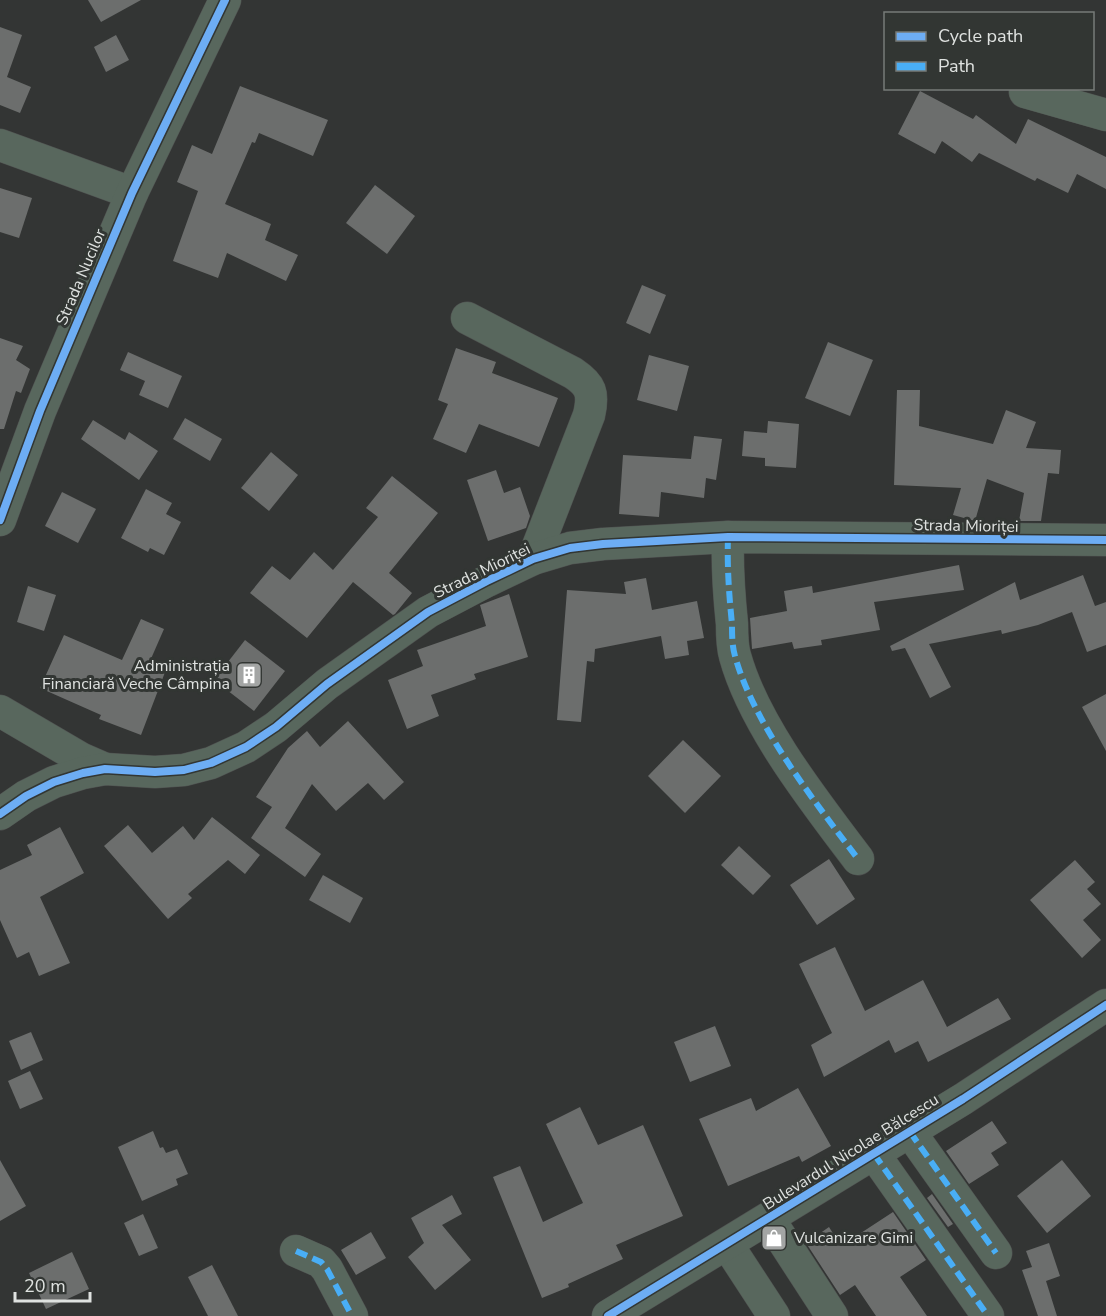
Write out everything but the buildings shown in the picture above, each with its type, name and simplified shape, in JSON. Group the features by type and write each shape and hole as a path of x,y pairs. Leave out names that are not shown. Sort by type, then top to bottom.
{"street":[{"name":"Strada Nucilor","path":"1,517 40,411 132,193 225,0"},
{"path":"1024,92 1106,115"},
{"path":"0,145 132,193"},
{"name":"Strada Mioriței","path":"467,318 584,380 593,400 590,415 533,559"},
{"path":"728,537 727,564 734,654 748,691 810,795 858,859"},
{"name":"Strada Mioriței","path":"0,814 26,796 54,782 83,773 105,769 155,772 184,770 212,763 246,747 276,727 327,684 428,612 487,580 533,559 570,548 728,537 1106,540"},
{"name":"Strada Mioriței","path":"0,711 82,759 105,769"},
{"name":"Bulevardul Nicolae Bălcescu","path":"608,1316 910,1132 1106,1005"},
{"name":"Bulevardul Nicolae Bălcescu","path":"910,1132 996,1253"},
{"name":"Bulevardul Nicolae Bălcescu","path":"874,1154 988,1316"},
{"path":"769,1219 832,1316"},
{"path":"727,1244 774,1316"},
{"path":"296,1251 321,1262 352,1316"}],"marked path":[{"path":"728,537 728,580 733,644 744,682 771,736 823,813 858,859"},
{"path":"910,1132 996,1253"},
{"path":"874,1154 988,1316"},
{"path":"296,1251 321,1262 352,1316"}],"cycle path":[{"path":"0,520 40,411 132,193 225,0"},
{"path":"0,814 26,796 54,782 83,773 105,769 155,772 184,770 211,763 246,747 276,727 327,684 428,612 533,559 570,548 728,537 1106,540"},
{"path":"608,1316 963,1099 1106,1005"}],"place":[{"name":"Administrația Financiară Veche Câmpina","path":"249,675"},
{"name":"Vulcanizare Gimi","path":"774,1238"}]}
